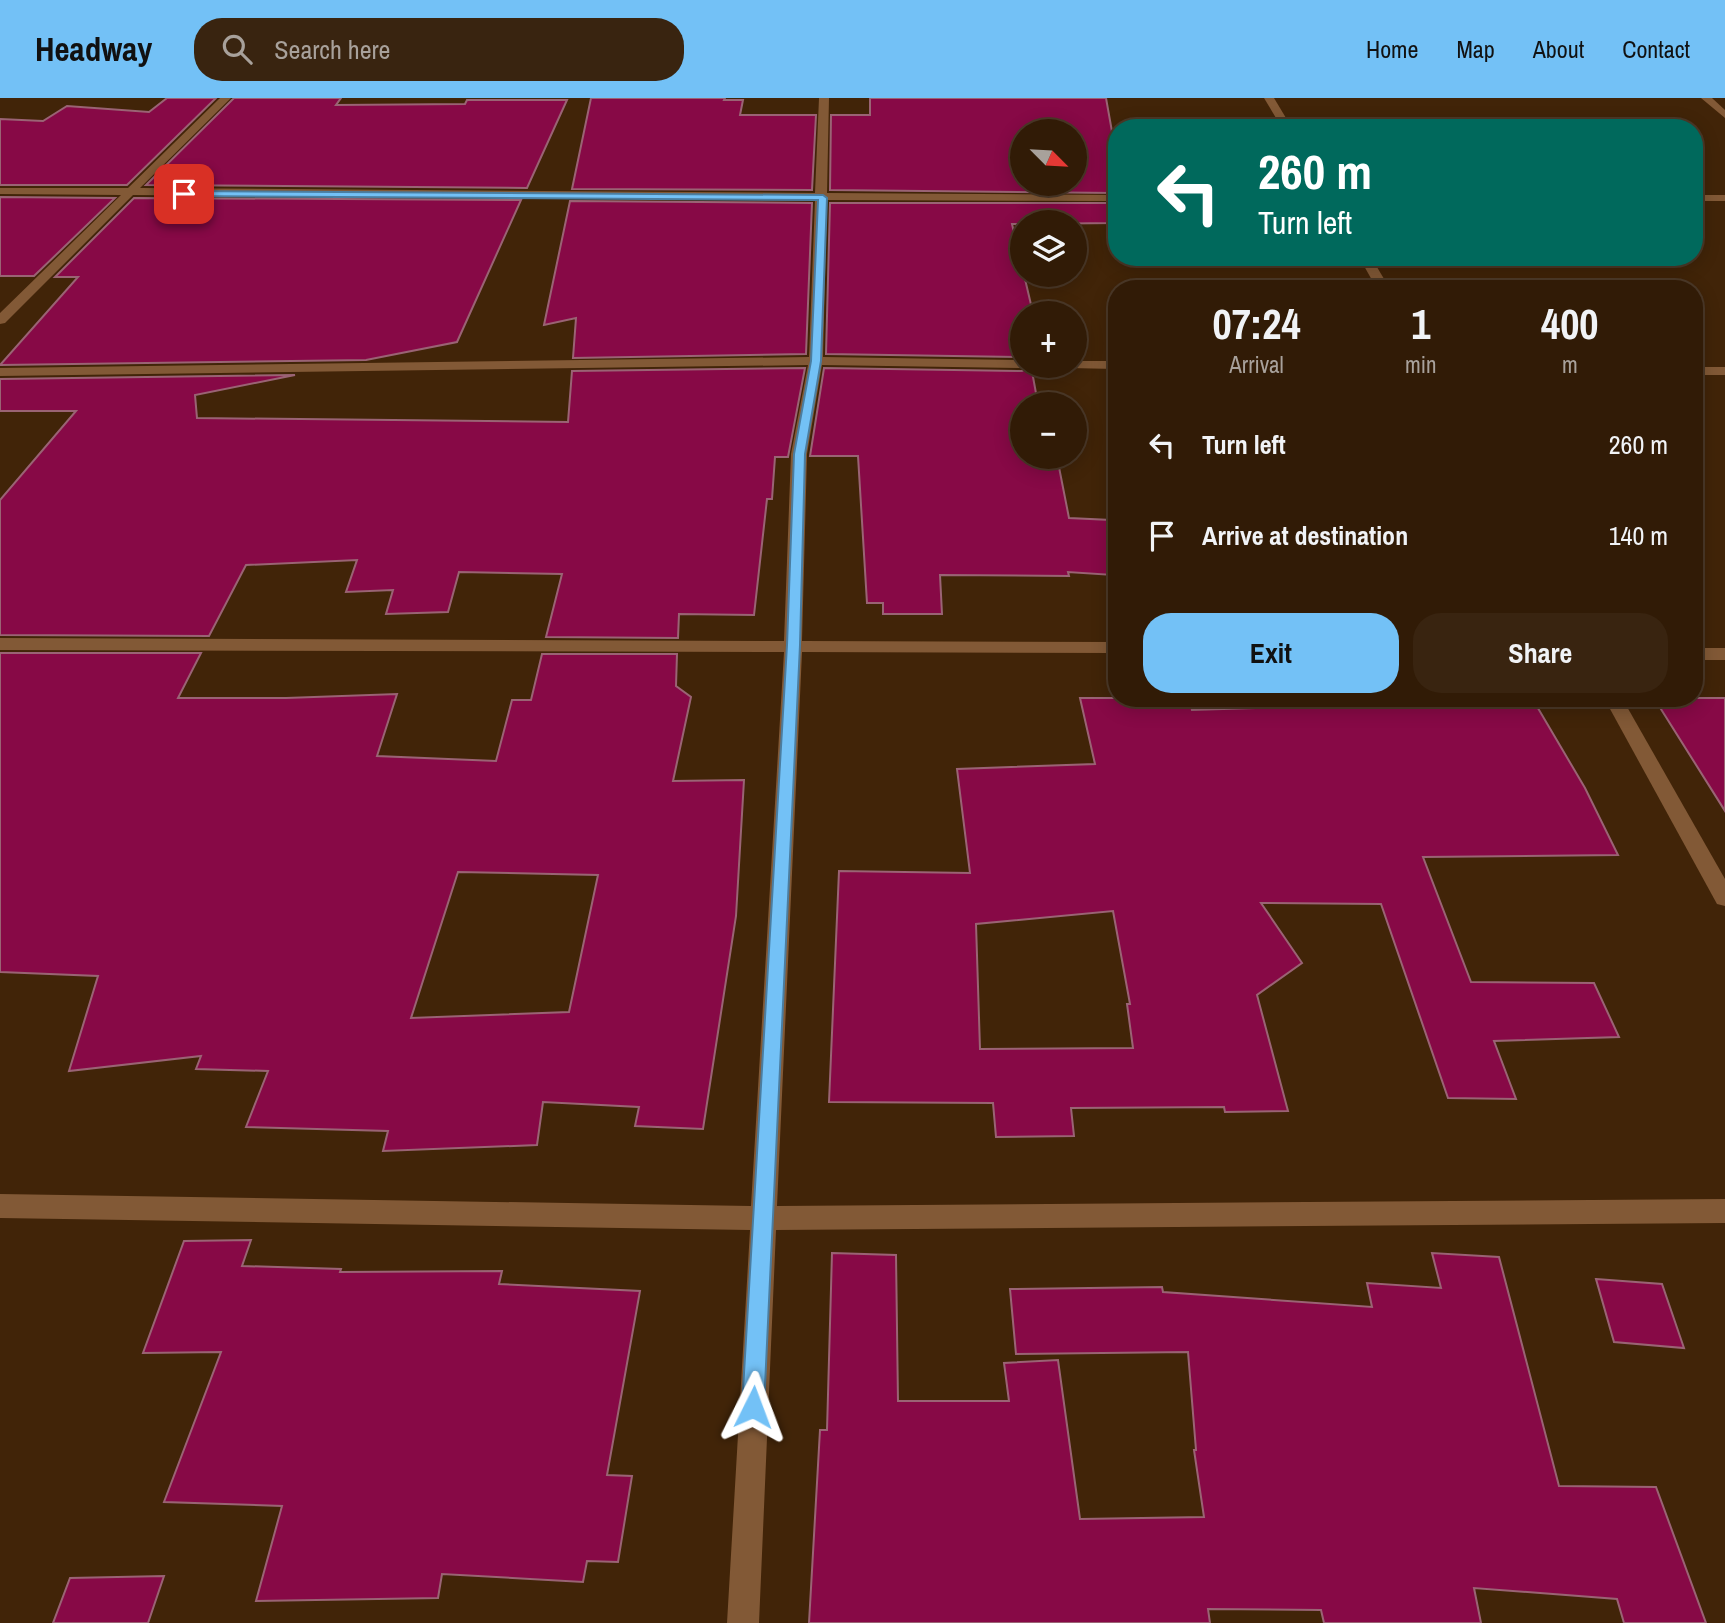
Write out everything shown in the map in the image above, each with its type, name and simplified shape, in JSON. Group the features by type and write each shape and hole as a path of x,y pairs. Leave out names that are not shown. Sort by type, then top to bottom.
{"street":[{"path":"1,317 226,98"},
{"path":"743,1623 793,645 799,454 816,361 824,98"},
{"path":"1269,98 1282,119"},
{"path":"1706,98 1725,115"},
{"path":"0,191 128,194 1108,198"},
{"path":"1703,198 1725,198"},
{"path":"0,372 816,361 1010,364"},
{"path":"1087,365 1108,365"},
{"path":"1703,371 1725,371"},
{"path":"0,644 1108,648"},
{"path":"1703,654 1725,654"},
{"path":"1618,707 1725,898"},
{"path":"0,1206 762,1218 1725,1211"}],"building":[{"path":"167,98 216,98 127,185 0,185 0,119 43,121 67,106 149,112"},
{"path":"234,98 341,98 336,105 465,104 467,100 567,100 527,188 146,185"},
{"path":"591,98 725,98 724,100 743,100 740,115 816,115 812,190 572,189"},
{"path":"870,98 1106,98 1110,119 1108,193 1087,193 1087,119 1010,119 1010,192 830,190 831,115 870,115"},
{"path":"0,197 115,198 34,276 0,276"},
{"path":"134,198 521,200 457,342 366,360 0,365 78,277 55,277"},
{"path":"570,201 812,203 806,354 573,358 576,318 544,325"},
{"path":"830,203 1108,203 1108,223 1087,223 1087,210 1010,210 1010,287 1027,287 1030,301 1010,301 1010,357 826,354"},
{"path":"805,368 788,457 775,457 772,499 767,499 754,615 679,614 678,638 546,637 562,574 459,572 448,612 386,614 393,590 346,592 357,560 246,565 209,636 0,635 0,500 76,411 0,411 0,379 295,375 195,395 197,418 568,422 572,371"},
{"path":"824,368 1010,371 1010,378 1033,378 1036,392 1010,392 1010,469 1059,469 1069,518 1108,520 1108,575 1068,572 1069,576 940,575 942,614 883,614 883,603 867,603 858,456 810,456"},
{"path":"0,653 201,653 178,698 397,694 377,756 496,761 512,700 531,700 542,654 677,654 676,686 691,697 673,781 744,780 736,916 703,1129 635,1126 639,1107 543,1102 537,1145 383,1151 388,1131 246,1127 268,1071 196,1069 201,1056 69,1071 98,976 0,972","holes":["458,872 598,875 569,1012 411,1018"]},
{"path":"1080,698 1108,698 1108,707 1191,707 1192,710 1286,707 1537,707 1585,788 1618,855 1423,857 1471,982 1594,983 1619,1037 1494,1041 1516,1099 1448,1098 1381,904 1261,903 1302,963 1257,995 1288,1111 1225,1112 1224,1107 1071,1108 1074,1136 996,1137 993,1103 829,1102 839,871 970,873 957,769 1095,764","holes":["1113,911 1130,1004 1127,1004 1133,1048 980,1049 976,924"]},
{"path":"1703,698 1725,698 1725,811 1660,707 1703,707"},
{"path":"251,1240 242,1266 341,1269 340,1272 502,1271 499,1284 640,1291 607,1475 632,1476 618,1562 587,1561 583,1582 442,1574 438,1598 256,1601 282,1506 164,1502 221,1352 143,1353 184,1241"},
{"path":"832,1253 896,1255 898,1401 1009,1401 1004,1363 1058,1360 1080,1519 1204,1517 1194,1450 1188,1352 1016,1354 1010,1289 1162,1287 1163,1292 1372,1307 1367,1283 1441,1288 1432,1253 1499,1257 1559,1486 1656,1487 1706,1623 1624,1623 1617,1599 1474,1588 1481,1623 1324,1623 1321,1610 1208,1609 1210,1623 809,1623 820,1430 827,1430"},
{"path":"1596,1279 1662,1284 1684,1348 1614,1342"},
{"path":"164,1576 148,1623 53,1623 70,1578"}],"route":[{"path":"184,194 823,198 816,361 799,454 793,645 753,1407"}]}
